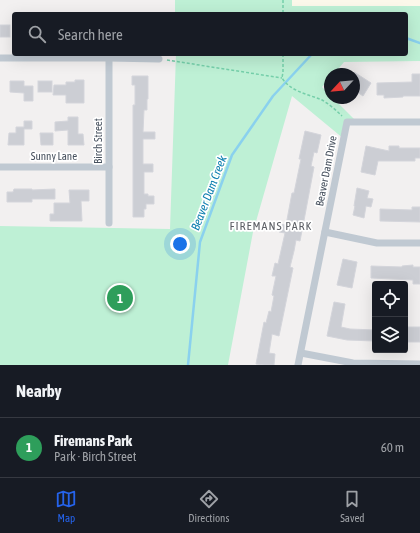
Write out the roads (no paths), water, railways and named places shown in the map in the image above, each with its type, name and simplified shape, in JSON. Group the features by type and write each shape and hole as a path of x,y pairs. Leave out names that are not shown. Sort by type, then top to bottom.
{"street":[{"path":"0,58 160,59"},
{"name":"Birch Street","path":"109,58 109,223"},
{"name":"Beaver Dam Drive","path":"298,365 347,122 420,122"},
{"name":"Sunny Lane","path":"0,167 109,166"},
{"path":"326,232 378,243 420,243"},
{"path":"301,353 353,363 420,364"}],"waterway":[{"name":"Beaver Dam Creek","path":"408,39 420,43"},
{"name":"Beaver Dam Creek","path":"188,365 200,242 232,155 273,96 310,56"}],"place":[{"name":"Firemans Park","path":"120,298"}],"district":[{"name":"FIREMANS PARK","path":"271,226"}]}
